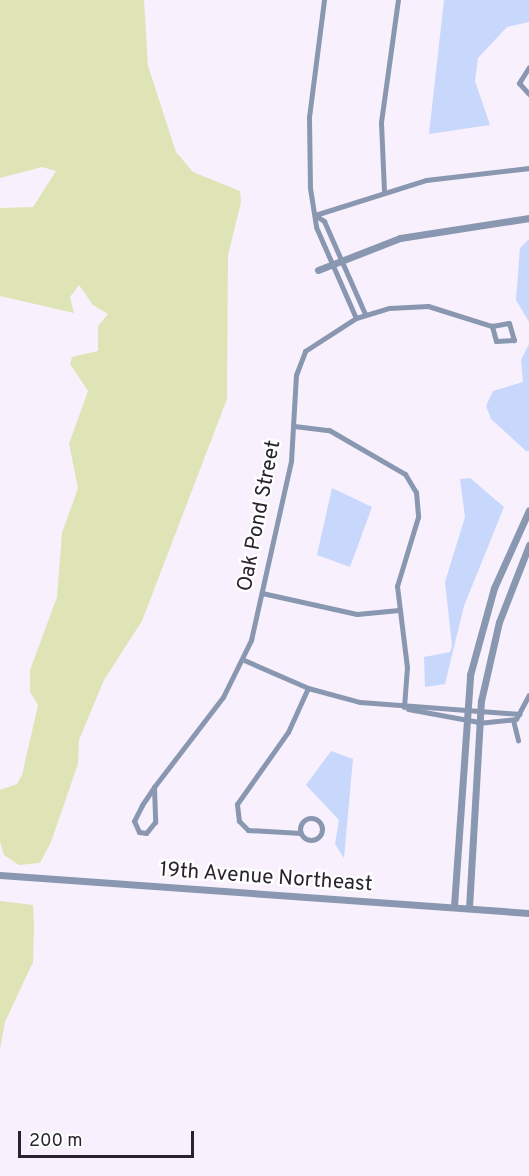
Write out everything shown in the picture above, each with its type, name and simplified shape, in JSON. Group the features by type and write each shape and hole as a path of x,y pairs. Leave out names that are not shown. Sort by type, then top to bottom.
{"street":[{"path":"324,0 309,117 315,215 332,264 356,318"},
{"path":"384,191 381,122 398,0"},
{"path":"529,67 519,83 529,94"},
{"path":"315,215 384,191 462,174 529,168"},
{"path":"315,215 324,221 365,314"},
{"path":"318,270 341,260 437,230 529,218"},
{"name":"Oak Pond Street","path":"154,788 155,822 146,833 139,832 134,821 154,788 213,712 244,660 262,593 294,426 296,375 305,351 365,314 428,306 492,326 509,323 514,340 496,341 492,326"},
{"path":"294,426 328,430 395,467 412,483 418,517 398,570 399,610 407,667 404,707"},
{"path":"454,906 464,710 486,613 529,510"},
{"path":"469,908 478,722 499,622 529,544"},
{"path":"262,593 357,614 399,610"},
{"path":"244,660 308,688 478,722 513,720 528,704 529,696"},
{"path":"301,833 304,820 321,824 316,839 301,833 248,830 239,821 237,804 288,732 308,688"},
{"path":"404,707 520,714"},
{"path":"513,720 518,740"},
{"name":"19th Avenue Northeast","path":"0,875 529,913"}],"green space":[{"path":"0,0 144,0 148,66 176,152 193,172 240,191 241,202 228,255 227,399 142,621 104,680 79,740 78,764 51,842 40,863 19,865 4,855 0,842 0,790 17,784 22,775 38,705 30,692 30,670 57,597 62,533 78,488 69,444 88,391 70,364 72,357 98,351 98,326 108,314 93,305 79,285 70,297 74,313 0,296 0,208 33,207 56,171 42,167 0,178"},
{"path":"0,901 33,905 34,927 33,962 5,1022 0,1049"}],"water":[{"path":"444,0 529,0 529,22 507,27 478,58 475,81 490,125 429,134"},
{"path":"529,239 529,322 516,300 520,248"},
{"path":"529,344 529,451 526,451 491,419 486,406 493,391 523,382 521,360"},
{"path":"470,478 504,507 464,606 445,684 425,687 424,657 450,652 452,646 445,582 465,517 460,479"},
{"path":"332,488 372,507 350,567 317,555"},
{"path":"331,751 353,759 344,858 335,844 339,820 306,785"}]}
